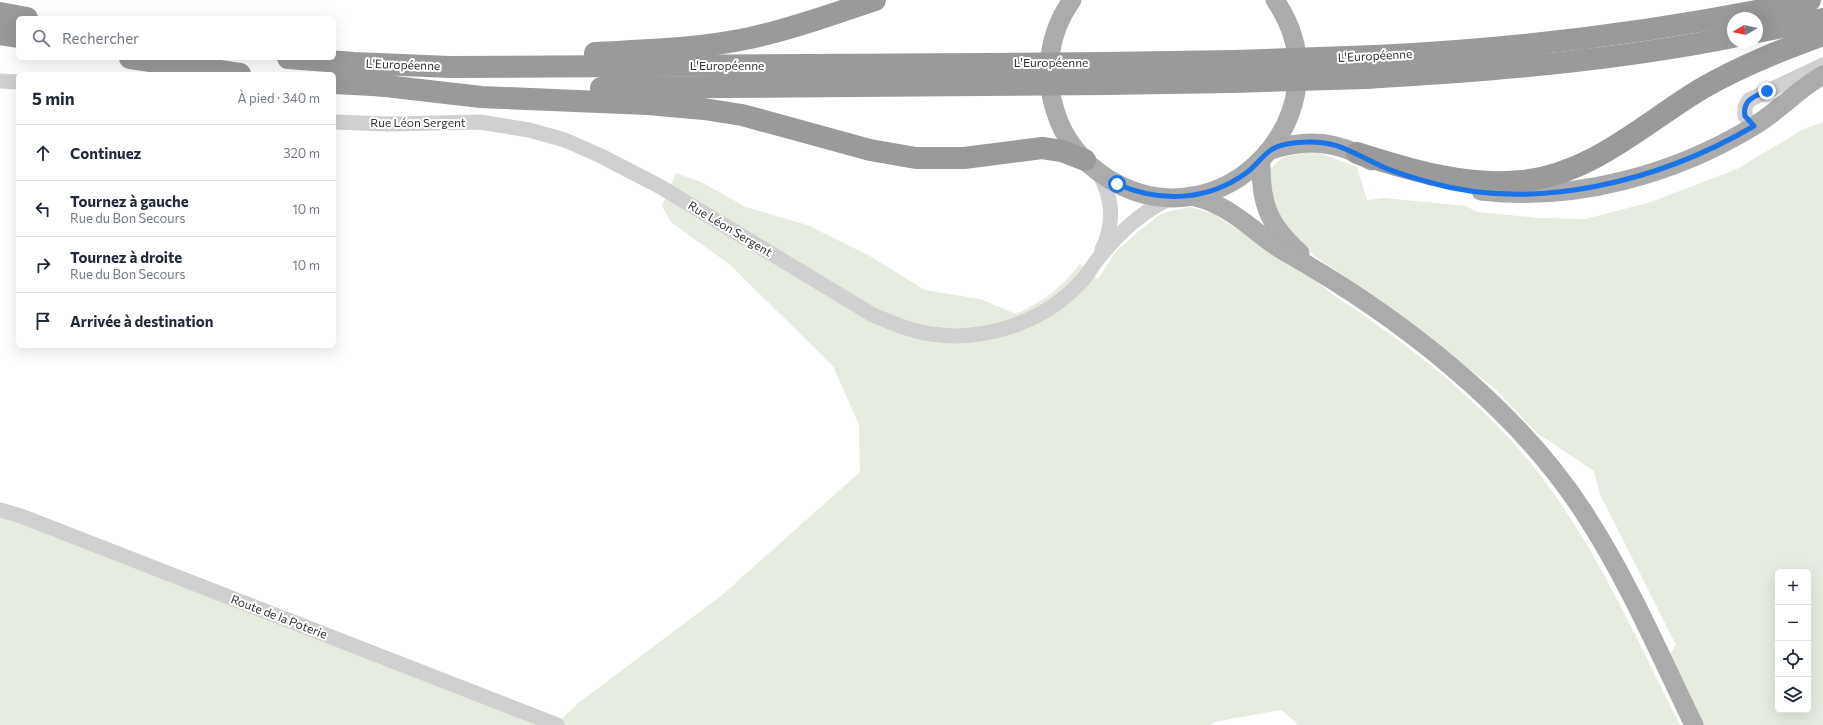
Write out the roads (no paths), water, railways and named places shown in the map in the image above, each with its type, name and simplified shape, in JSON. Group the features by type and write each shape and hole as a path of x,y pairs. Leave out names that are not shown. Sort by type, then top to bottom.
{"highway":[{"path":"526,67 559,55 669,49 749,39 801,25 875,0"},
{"name":"L'Européenne","path":"336,83 525,88 980,85 1235,61 1375,56 1506,47 1596,37 1706,20 1810,0"},
{"path":"0,13 16,16"},
{"path":"1763,31 1823,19"},
{"path":"0,34 16,38"},
{"path":"1357,152 1409,169 1455,178 1512,181 1552,175 1603,155 1675,106 1728,74 1776,52 1823,36"},
{"name":"L'Européenne","path":"318,60 394,65 526,67 985,64 1232,82 1366,78 1448,73 1561,62 1641,52 1727,38"},
{"path":"144,60 226,72"},
{"path":"377,85 481,97 648,104 704,109 742,115 870,150 916,158 964,158 1042,148 1062,151 1092,166"}],"main road":[{"path":"1072,0 1061,18 1053,41 1049,61 1049,81 1053,105 1062,128 1075,148 1092,166 1117,184 1138,192 1160,196 1183,196 1206,200 1227,210 1283,251 1323,274 1441,358 1499,411 1542,455 1577,502 1604,543 1634,600 1694,725"},
{"path":"1183,196 1226,185 1245,174 1266,155 1280,136 1290,114 1298,74 1296,49 1292,34 1286,18 1275,0"},
{"path":"1266,155 1295,143 1315,142 1331,144 1357,152 1377,165 1436,184 1486,192 1533,194 1584,188 1635,177 1698,155 1754,126 1823,75"},
{"path":"1266,155 1262,193 1266,209 1287,240 1323,274"}],"street":[{"path":"1754,126 1745,116 1745,107 1749,100 1823,65"},
{"path":"0,81 16,82"},
{"name":"Rue Léon Sergent","path":"336,122 387,124 480,122 522,129 560,138 601,156 659,186 874,315 910,329 930,334 960,336 981,334 1022,323 1051,307 1069,293 1083,280 1097,260"},
{"path":"1092,166 1109,196 1112,212 1110,229 1097,260"},
{"path":"1097,260 1142,214 1156,205 1183,196"},
{"name":"Route de la Poterie","path":"0,510 21,516 557,725"}]}
